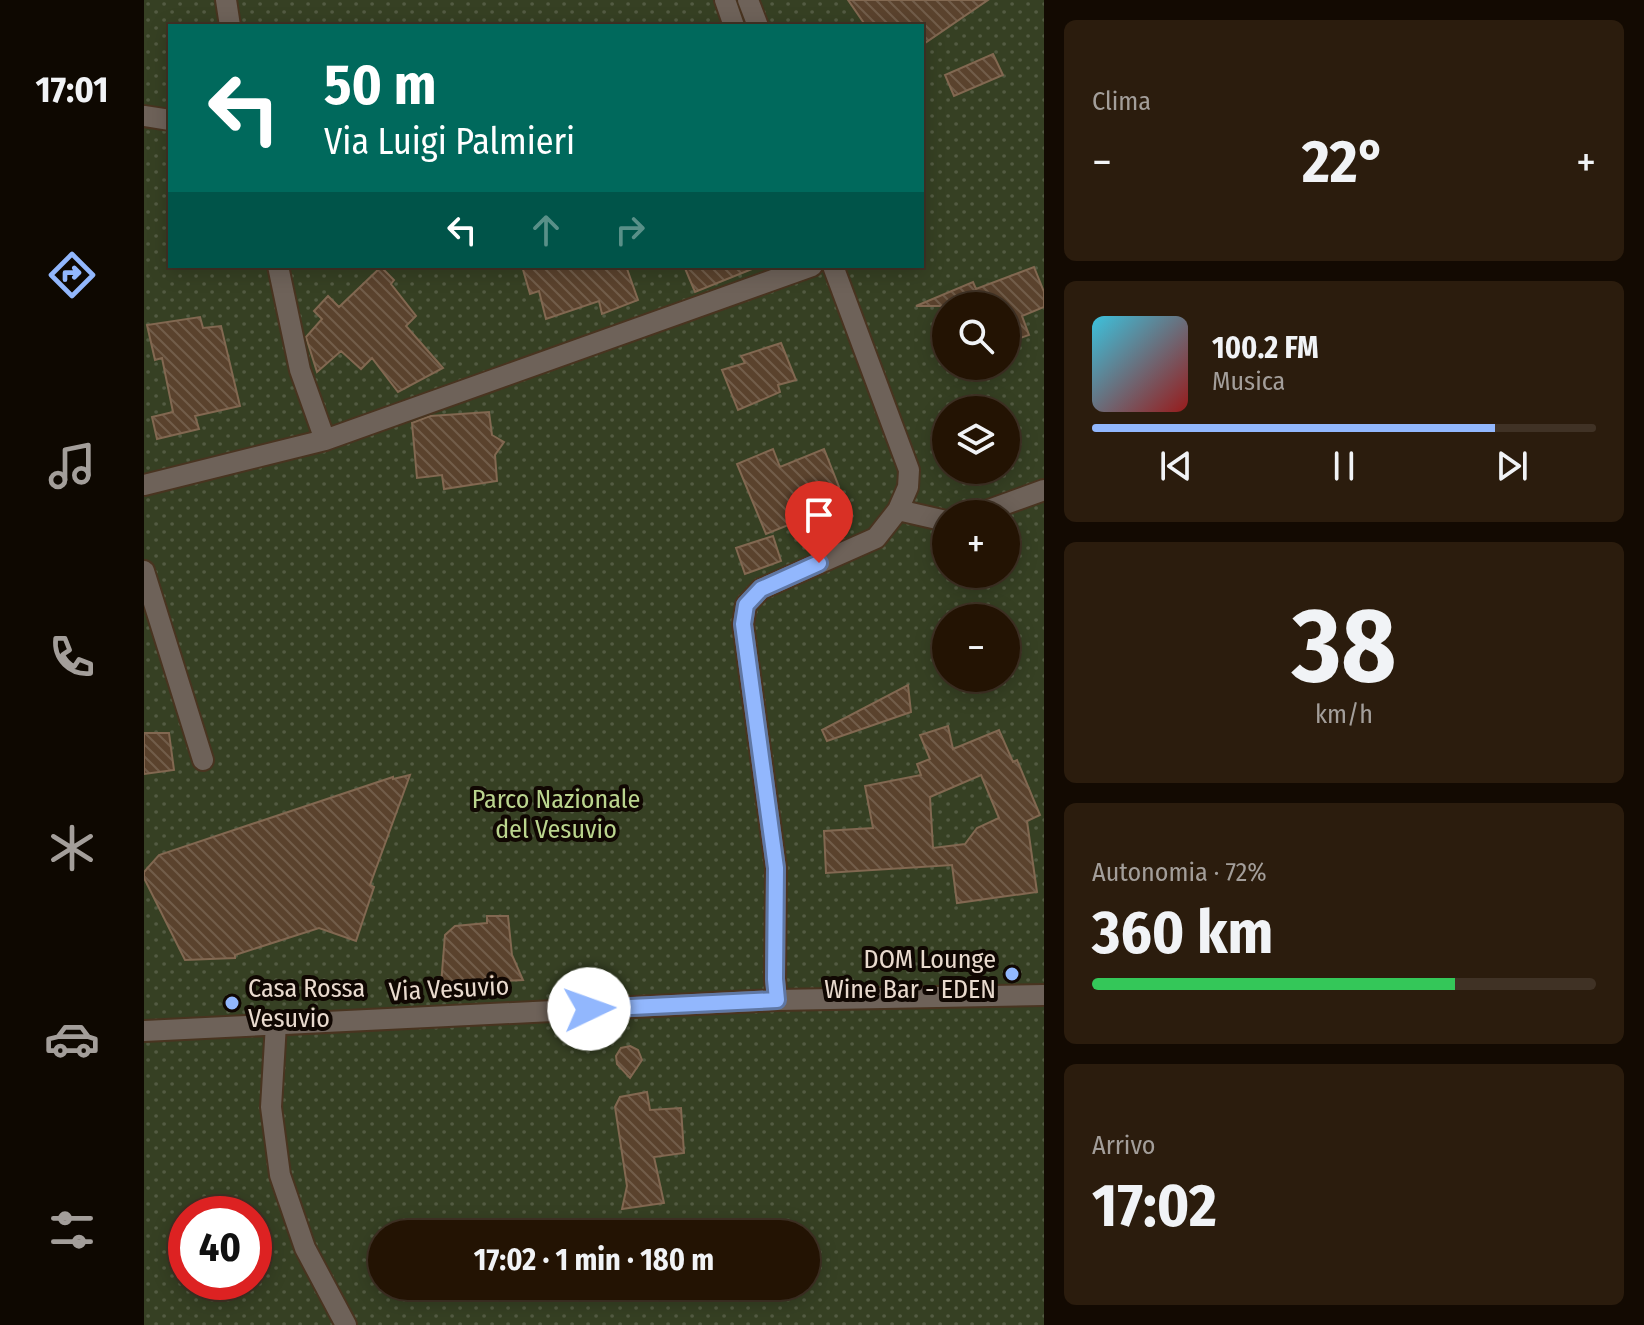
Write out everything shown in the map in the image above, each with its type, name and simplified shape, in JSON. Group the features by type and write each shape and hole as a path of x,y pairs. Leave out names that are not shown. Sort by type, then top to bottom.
{"street":[{"path":"226,0 230,24"},
{"path":"725,0 733,24"},
{"path":"748,0 757,24"},
{"path":"144,116 168,120"},
{"path":"278,268 300,370 325,440"},
{"path":"144,485 325,440 806,268"},
{"path":"777,1000 776,868 743,624 746,605 761,589 876,538 898,510 908,487 909,470 834,268"},
{"path":"1016,500 1044,490"},
{"path":"898,510 932,518"},
{"path":"144,571 203,760"},
{"name":"Via Vesuvio","path":"144,1031 777,1000 1044,995"},
{"path":"276,1024 271,1107 280,1175 305,1248 346,1325"}],"green space":[{"name":"Parco Nazionale del Vesuvio","path":"144,0 1044,0 1044,1325 144,1325"}],"building":[{"path":"848,0 988,0 924,44 924,24 865,24"},
{"path":"993,54 1003,75 954,96 945,75"},
{"path":"1034,267 1044,292 1044,307 1022,316 1029,335 1020,338 1020,292 949,292 973,282 976,289"},
{"path":"382,268 394,280 391,284 416,316 406,326 443,368 398,392 372,358 361,369 341,351 317,372 306,337 322,319 314,311 328,296 339,307"},
{"path":"523,268 627,268 638,300 602,314 599,301 546,319 539,291 530,294"},
{"path":"685,268 755,268 695,292"},
{"path":"932,299 932,306 916,306"},
{"path":"200,317 203,328 221,326 240,406 195,416 199,429 157,439 152,417 173,412 162,358 155,360 147,325"},
{"path":"781,343 796,380 778,385 780,392 738,410 722,370 745,363 741,356"},
{"path":"489,412 492,435 504,442 495,455 497,481 444,489 442,475 417,478 412,423 430,416"},
{"path":"773,449 780,467 824,449 839,487 795,505 801,520 766,534 737,464"},
{"path":"773,536 781,561 745,574 736,548"},
{"path":"908,685 911,712 827,741 822,730"},
{"path":"948,726 953,749 999,730 1013,762 1017,760 1040,815 1027,821 1037,892 957,903 952,865 826,873 824,831 873,828 865,786 921,775 917,764 930,759 920,735","holes":["981,775 999,818 977,828 965,844 933,848 930,797"]},
{"path":"144,733 169,733 174,770 144,774"},
{"path":"410,775 370,885 374,887 356,941 319,928 235,955 235,958 185,960 144,878 144,872 159,855 393,777"},
{"path":"487,916 508,916 512,955 523,980 500,981 499,985 480,987 479,983 441,985 445,935 455,926 487,923"},
{"path":"630,1046 638,1050 642,1060 630,1078 617,1064 616,1056 621,1048"},
{"path":"647,1092 650,1110 681,1108 684,1153 654,1157 664,1203 622,1209 627,1186 615,1107 620,1097"}],"place":[{"name":"DOM Lounge Wine Bar - EDEN","path":"1012,974"},
{"name":"Casa Rossa Vesuvio","path":"232,1003"}],"route":[{"path":"589,1009 777,1000 776,868 743,624 746,605 761,589 819,563"}]}
